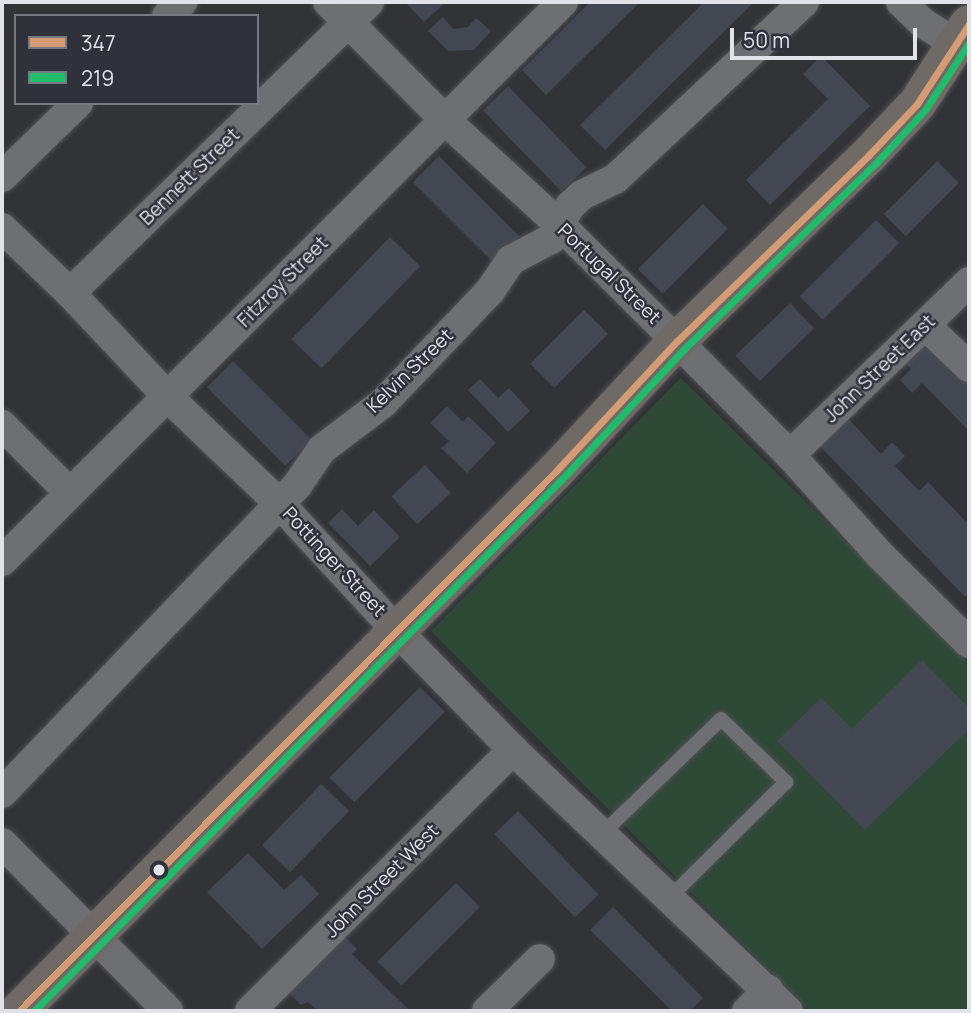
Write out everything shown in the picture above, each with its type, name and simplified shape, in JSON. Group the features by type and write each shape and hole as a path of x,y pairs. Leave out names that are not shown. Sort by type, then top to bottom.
{"highway":[{"path":"19,1011 398,632 556,471 677,341 892,130 917,104 963,34"}],"street":[{"path":"169,14 182,2"},
{"name":"Portugal Street","path":"328,2 445,120 560,225 677,341 790,455 881,556 965,630"},
{"name":"Bennett Street","path":"71,293 369,2"},
{"name":"Fitzroy Street","path":"2,561 563,2"},
{"name":"Kelvin Street","path":"2,793 298,484 322,449 383,402 481,301 511,260 551,239 570,206 582,195 615,179 804,2"},
{"path":"901,2 923,23 963,34"},
{"path":"2,177 76,105"},
{"name":"Pottinger Street","path":"2,228 71,293 168,397 278,502 398,632 513,750 789,1011"},
{"name":"John Street East","path":"790,455 969,282"},
{"path":"925,326 969,368"},
{"path":"2,425 70,493"},
{"name":"John Street West","path":"250,1011 513,750"},
{"path":"2,843 168,1011"},
{"path":"487,1011 540,959"},
{"path":"747,1011 768,990"}],"lane":[{"path":"602,834 721,719 786,782 670,897"}],"green space":[{"path":"681,378 969,664 969,1011 809,1011 431,631"}],"building":[{"path":"405,2 446,2 424,22"},
{"path":"590,2 640,2 546,95 522,70"},
{"path":"704,2 754,2 605,150 580,125"},
{"path":"443,17 453,29 468,27 476,18 491,31 474,50 448,51 428,31"},
{"path":"821,56 870,106 770,205 746,180 828,99 803,74"},
{"path":"508,86 586,167 561,192 483,110"},
{"path":"439,156 520,237 493,263 413,182"},
{"path":"937,161 959,183 906,236 884,214"},
{"path":"703,204 728,229 663,294 638,269"},
{"path":"876,220 899,243 823,320 800,296"},
{"path":"390,237 420,266 322,368 291,339"},
{"path":"790,303 814,328 760,381 735,356"},
{"path":"584,310 608,334 554,388 530,364"},
{"path":"928,340 969,382 969,431 922,383 912,393 900,380 911,369 905,363"},
{"path":"233,361 311,439 285,466 207,387"},
{"path":"480,379 498,398 509,388 530,411 508,432 468,390"},
{"path":"447,406 463,422 468,416 496,443 467,473 441,448 449,441 430,423"},
{"path":"845,415 881,454 892,442 905,456 895,466 919,491 928,482 969,525 969,593 965,597 816,442"},
{"path":"425,465 451,493 417,524 391,496"},
{"path":"342,509 358,526 374,510 400,537 370,566 328,523"},
{"path":"922,660 969,708 969,729 865,830 777,741 821,698 852,729"},
{"path":"420,687 445,712 354,802 329,778"},
{"path":"321,784 349,811 290,872 262,845"},
{"path":"518,811 599,894 575,917 494,834"},
{"path":"248,853 284,890 301,875 319,894 262,949 207,892"},
{"path":"456,883 480,907 402,986 378,961"},
{"path":"613,907 703,998 690,1011 672,1011 590,930"},
{"path":"342,934 357,949 352,954 410,1011 318,1011 308,1002 301,1005 286,990"}],"transit line":[{"name":"347","path":"19,1011 556,471 677,341 868,156 917,104 969,24"},
{"name":"219","path":"34,1011 563,478 685,348 876,163 925,110 969,43"}]}
